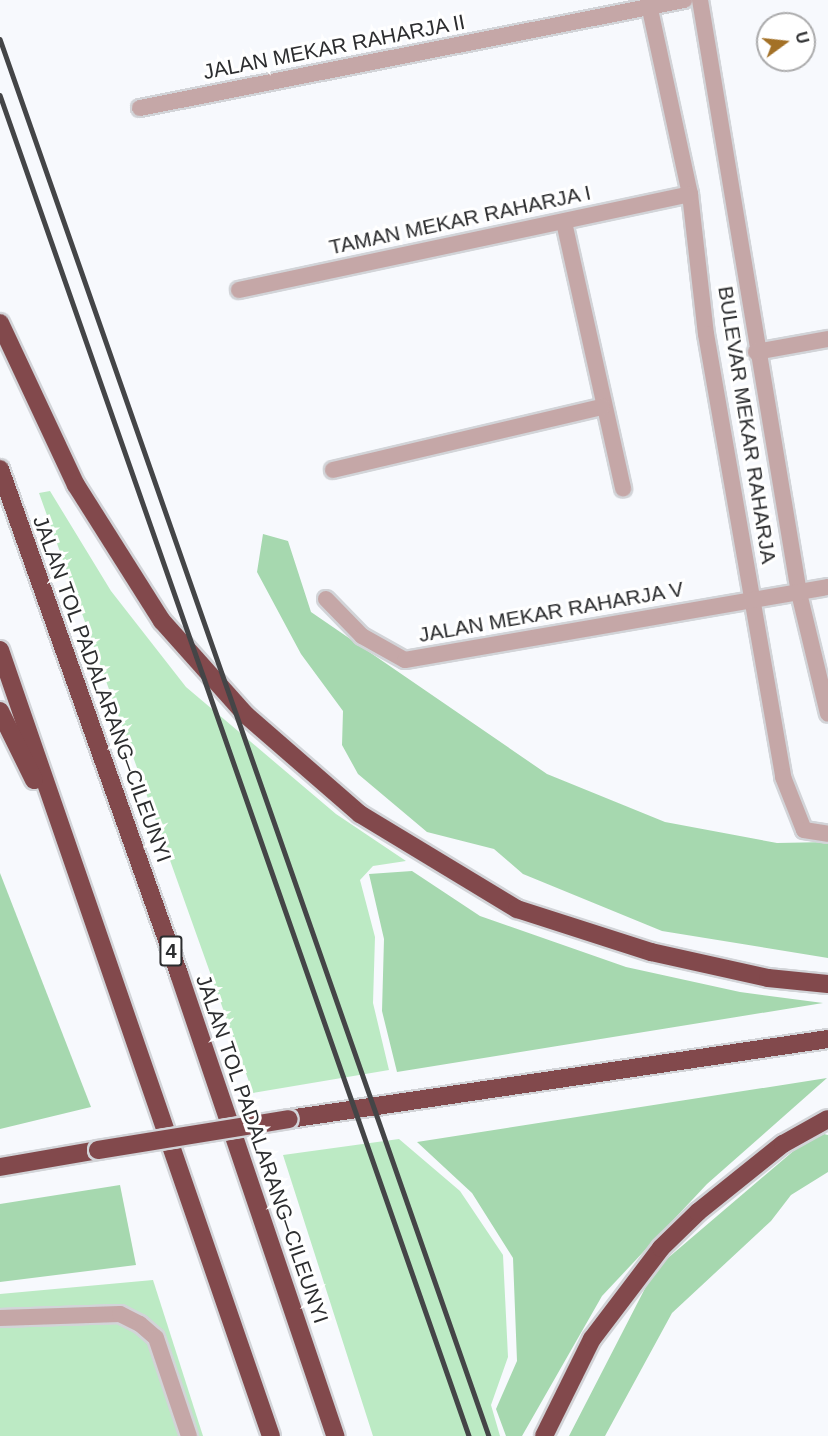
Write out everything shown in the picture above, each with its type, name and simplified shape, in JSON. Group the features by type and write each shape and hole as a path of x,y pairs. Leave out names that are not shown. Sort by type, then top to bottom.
{"highway":[{"path":"0,323 76,485 162,621 246,716 360,814 517,909 651,952 768,978 828,984"},
{"name":"JALAN TOL PADALARANG–CILEUNYI","path":"0,469 179,974 335,1436"},
{"path":"0,650 271,1436"},
{"path":"0,711 65,843"},
{"path":"0,1167 289,1119 828,1039"},
{"path":"543,1436 592,1339 661,1248 698,1212 783,1144 828,1119"}],"street":[{"name":"JALAN MEKAR RAHARJA II","path":"140,108 607,16 649,4 684,0"},
{"name":"BULEVAR MEKAR RAHARJA","path":"700,0 756,352 799,593 828,714"},
{"name":"BULEVAR MEKAR RAHARJA","path":"649,4 690,194 706,334 789,802 804,830 828,834"},
{"name":"TAMAN MEKAR RAHARJA I","path":"239,290 690,194"},
{"path":"564,222 602,406 623,489"},
{"path":"756,352 828,339"},
{"path":"333,470 602,406"},
{"name":"JALAN MEKAR RAHARJA V","path":"326,599 362,636 405,660 828,587"},
{"path":"0,1318 120,1314 140,1324 156,1338 189,1436"}],"green space":[{"path":"50,491 111,591 186,687 336,814 406,861 373,866 360,880 375,937 373,1003 389,1070 253,1093 39,493"},
{"path":"263,534 288,541 311,612 547,774 665,822 777,843 828,842 828,958 662,931 523,874 494,849 427,832 358,774 342,745 343,711 301,654 257,572"},
{"path":"412,871 480,916 626,967 740,992 823,1003 397,1072 382,1011 384,939 369,874"},
{"path":"0,873 91,1107 0,1129"},
{"path":"827,1078 707,1184 602,1296 522,1436 506,1436 496,1409 517,1361 513,1258 472,1193 417,1142"},
{"path":"824,1134 828,1135 828,1172 791,1195 771,1221 672,1313 605,1436 569,1436 655,1269 797,1148"},
{"path":"399,1139 460,1191 503,1255 508,1357 491,1405 500,1436 373,1436 283,1155"},
{"path":"120,1185 136,1265 0,1282 0,1204"},
{"path":"153,1280 203,1436 0,1436 0,1294"}],"railway":[{"path":"0,39 489,1436"},
{"path":"0,95 469,1436"}]}
